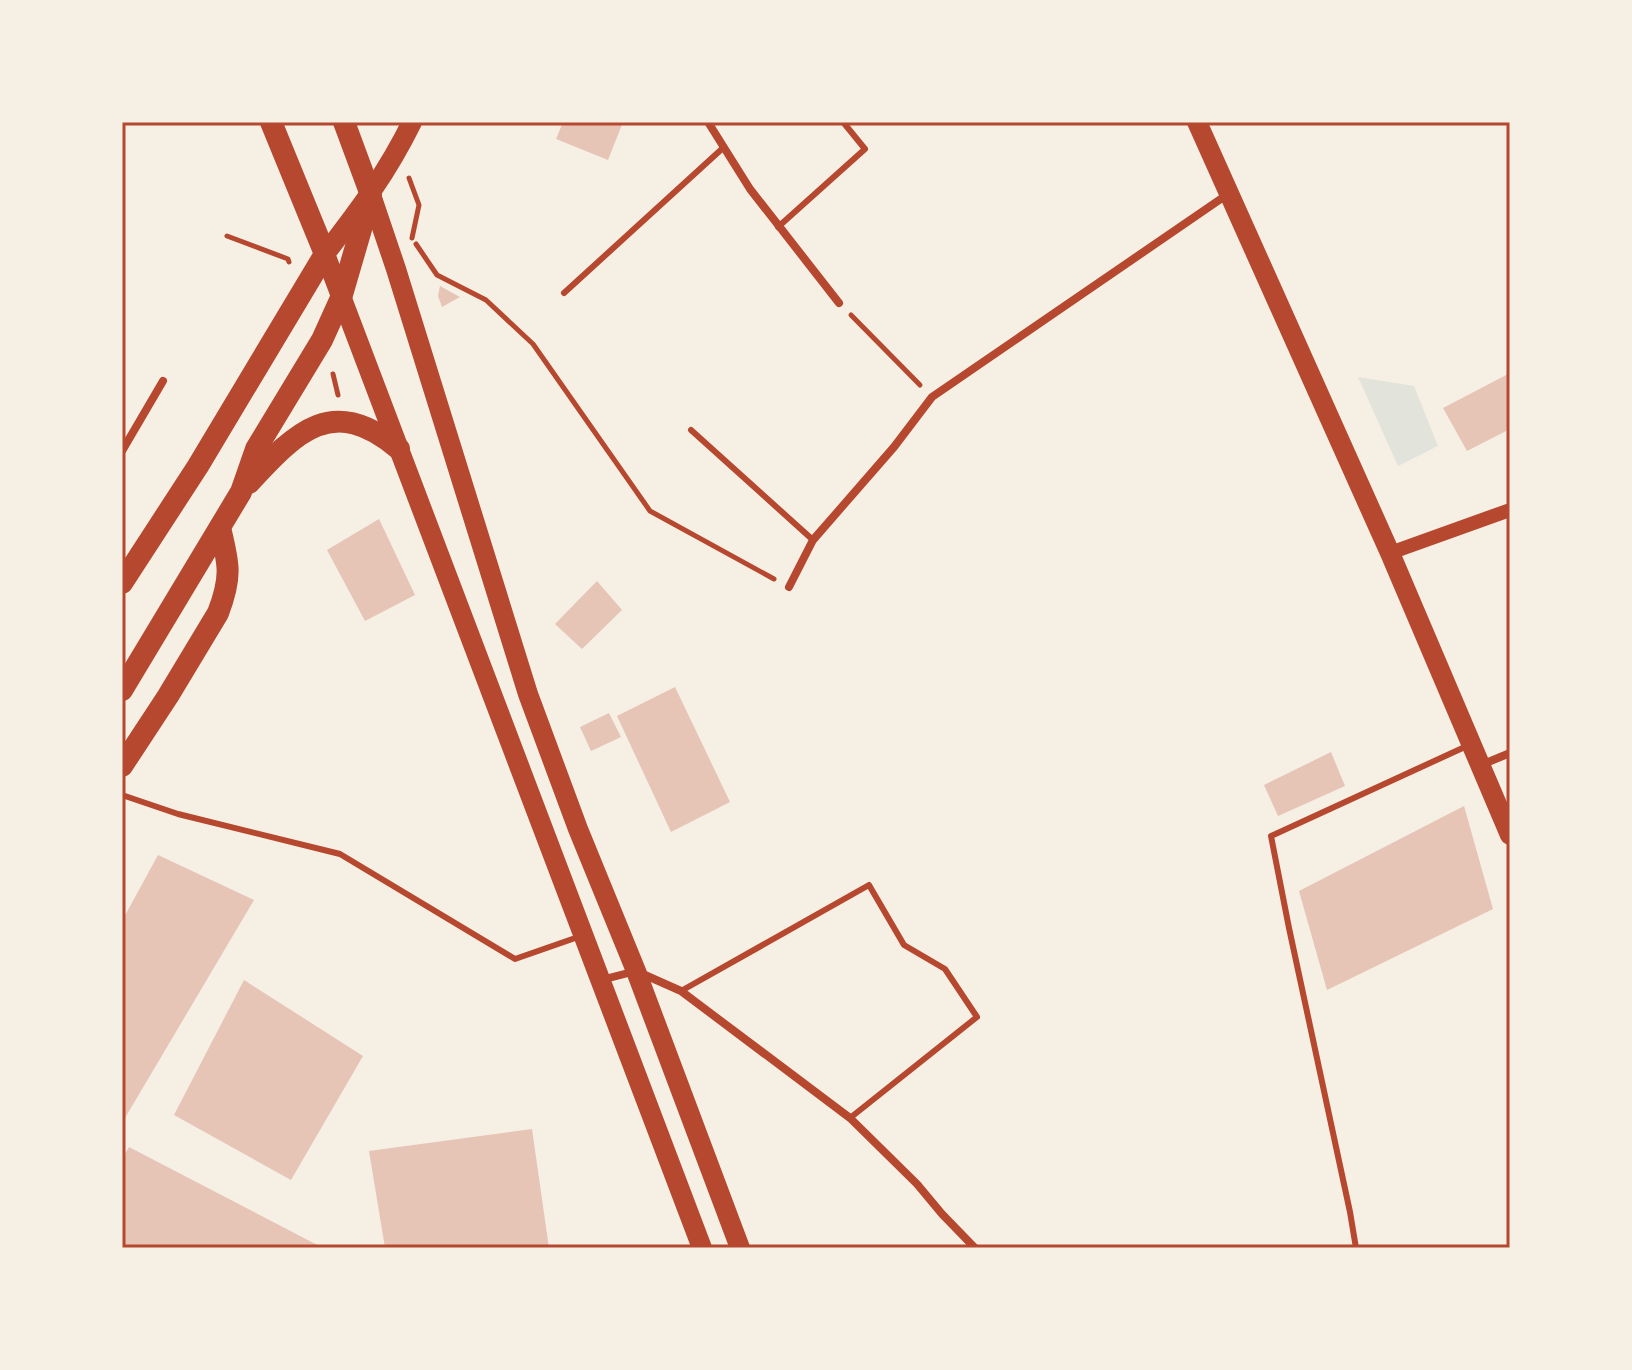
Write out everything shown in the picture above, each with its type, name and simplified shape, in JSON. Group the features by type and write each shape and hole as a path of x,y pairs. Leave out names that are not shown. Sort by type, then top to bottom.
{"highway":[{"path":"122,583 198,466 325,254 271,122"},
{"path":"122,690 241,492 256,449 322,340 341,298 371,195 344,122"},
{"path":"241,492 289,442 320,424 354,424 386,439 399,449"},
{"path":"122,766 218,613 229,572 220,528"}],"main road":[{"path":"412,122 371,195 325,254 702,1248"},
{"path":"1197,122 1390,553 1510,835"},
{"path":"371,195 528,694 740,1248"}],"street":[{"path":"708,122 750,189 839,303"},
{"path":"789,587 813,540 894,447 932,397 1229,193"},
{"path":"122,451 163,381"},
{"path":"1390,553 1510,510"},
{"path":"1480,765 1510,753"},
{"path":"601,980 636,971 681,991 850,1118 917,1184 975,1248"}],"lane":[{"path":"778,227 865,149 843,122"},
{"path":"564,293 724,147"},
{"path":"691,430 813,540"},
{"path":"1356,1248 1271,836 1470,744"},
{"path":"122,795 178,814 340,854 515,959 584,935"},
{"path":"681,991 869,885 904,945 945,969 977,1017 850,1118"}],"path":[{"path":"396,269 412,238 419,205"},
{"path":"412,238 437,275 486,300 533,344 650,511 789,587"},
{"path":"839,303 932,397"},
{"path":"322,340 333,373 346,362 357,343"}],"shaded area":[{"path":"1358,377 1414,386 1438,446 1398,466"}],"building":[{"path":"563,122 623,122 608,160 556,139"},
{"path":"440,286 460,297 442,307 438,296"},
{"path":"1510,373 1510,429 1467,451 1443,408"},
{"path":"379,519 415,595 365,621 327,550"},
{"path":"597,581 622,610 582,649 555,624"},
{"path":"675,687 730,802 671,832 617,716"},
{"path":"609,713 621,737 591,751 580,727"},
{"path":"1331,752 1345,786 1278,816 1264,785"},
{"path":"1464,806 1493,909 1327,990 1299,891"},
{"path":"158,855 254,900 122,1123 122,921"},
{"path":"244,980 363,1056 291,1180 174,1115"},
{"path":"532,1129 549,1248 385,1248 369,1151"},
{"path":"129,1147 323,1248 122,1248 122,1159"}]}
